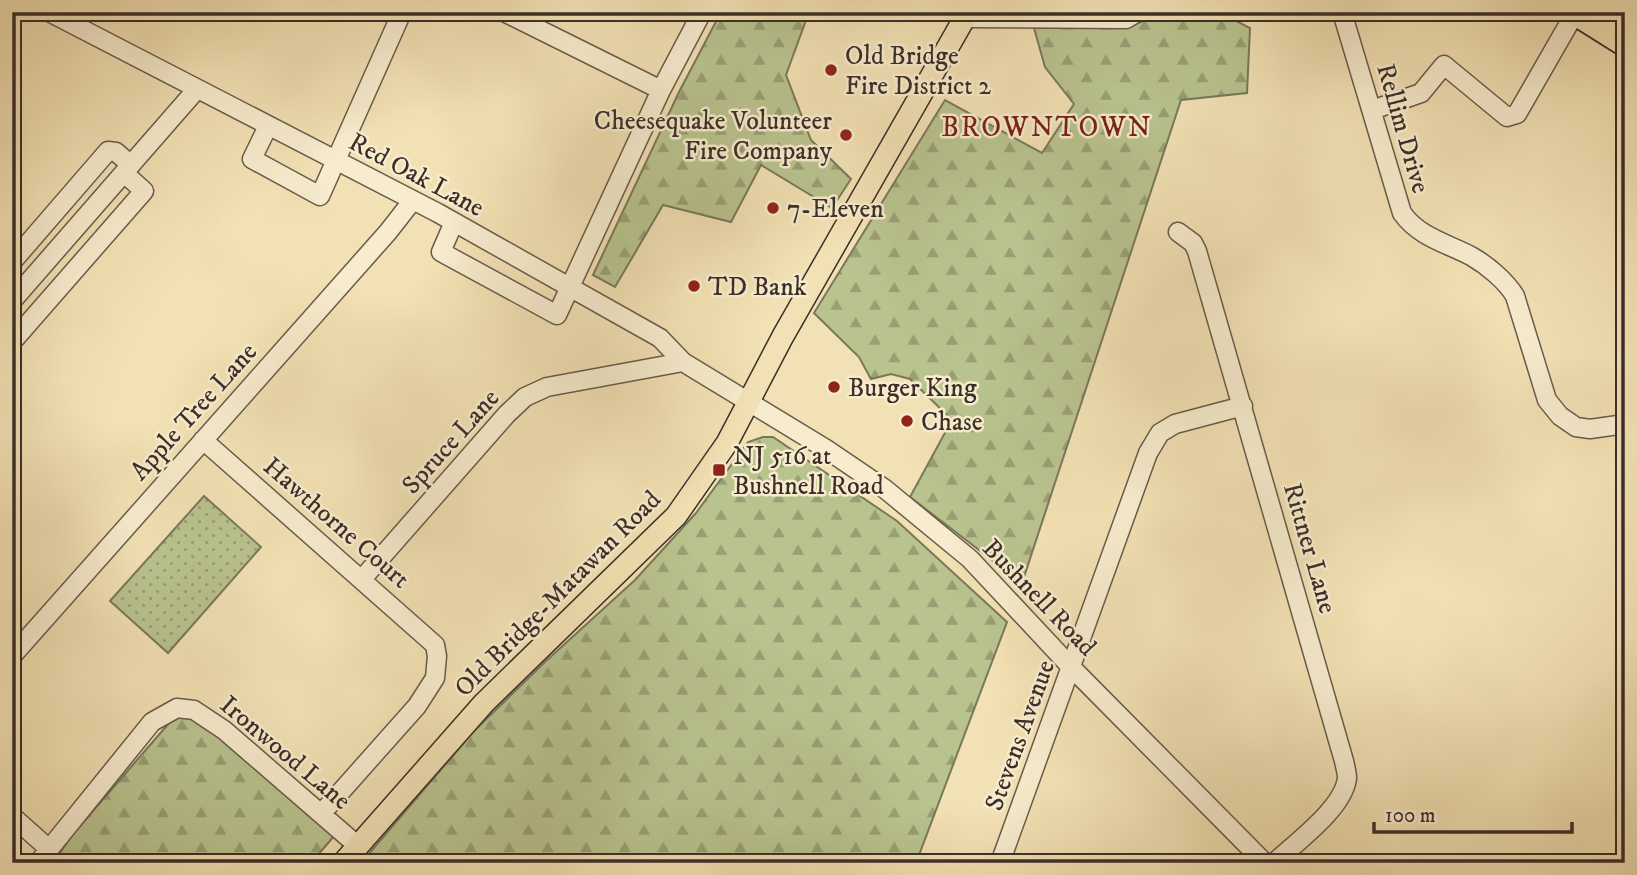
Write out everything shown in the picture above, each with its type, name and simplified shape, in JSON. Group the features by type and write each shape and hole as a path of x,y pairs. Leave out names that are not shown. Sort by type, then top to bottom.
{"highway":[{"path":"1612,12 1625,24"},
{"path":"1574,13 1625,44"}],"main road":[{"name":"Old Bridge-Matawan Road","path":"343,863 484,703 676,516 727,443 783,336 966,15"}],"street":[{"name":"Red Oak Lane","path":"49,12 454,222 660,338 683,362 749,401"},
{"path":"268,126 252,159 320,196 402,12"},
{"path":"504,12 661,90"},
{"path":"454,222 441,251 557,315 661,90 702,12"},
{"path":"966,15 1126,19 1138,12"},
{"name":"Rellim Drive","path":"1342,12 1402,213 1411,226 1438,242 1473,257 1508,285 1516,296 1547,400 1560,416 1576,427 1590,429 1625,424"},
{"path":"1372,110 1421,93 1444,65 1507,117 1512,117 1517,114 1574,13"},
{"path":"12,301 197,89"},
{"path":"12,262 108,151 116,152 144,191 12,342"},
{"name":"Apple Tree Lane","path":"12,656 388,232 413,200"},
{"name":"Rittner Lane","path":"1178,232 1193,243 1197,251 1347,778 1340,796 1327,813 1273,863"},
{"path":"33,238 52,255"},
{"path":"12,312 27,325"},
{"name":"Spruce Lane","path":"362,579 525,397 547,387 683,362"},
{"name":"Bushnell Road","path":"749,401 885,489 970,559 1071,667 1265,863"},
{"name":"Stevens Avenue","path":"1000,863 1147,453 1160,433 1175,424 1243,406"},
{"name":"Hawthorne Court","path":"203,440 435,645 438,656 435,678 416,706 321,814"},
{"name":"Ironwood Lane","path":"43,856 152,722 177,708 194,710 223,730 358,846"},
{"path":"12,816 43,856"}],"green space":[{"path":"721,12 809,12 786,75 811,140 851,179 832,208 761,165 731,222 663,205 615,287 593,275 679,92"},
{"path":"1164,12 1219,12 1250,28 1247,93 1181,100 1022,583 910,497 952,420 910,379 891,374 871,379 859,357 814,313 945,100 1042,153 1074,104 1045,67 1034,28 1126,28"},
{"path":"773,437 897,521 1007,622 916,863 361,863 474,731 635,580 696,513 748,442"},
{"path":"204,496 261,547 168,653 110,601"},
{"path":"183,707 335,835 311,863 53,863 73,834"}],"place":[{"name":"Old Bridge Fire District 2","path":"831,70"},
{"name":"Cheesequake Volunteer Fire Company","path":"846,135"},
{"name":"7-Eleven","path":"773,208"},
{"name":"TD Bank","path":"694,286"},
{"name":"Burger King","path":"834,387"},
{"name":"Chase","path":"907,421"},
{"name":"NJ 516 at Bushnell Road","path":"719,470"}],"district":[{"name":"BROWNTOWN","path":"1047,126"}]}
